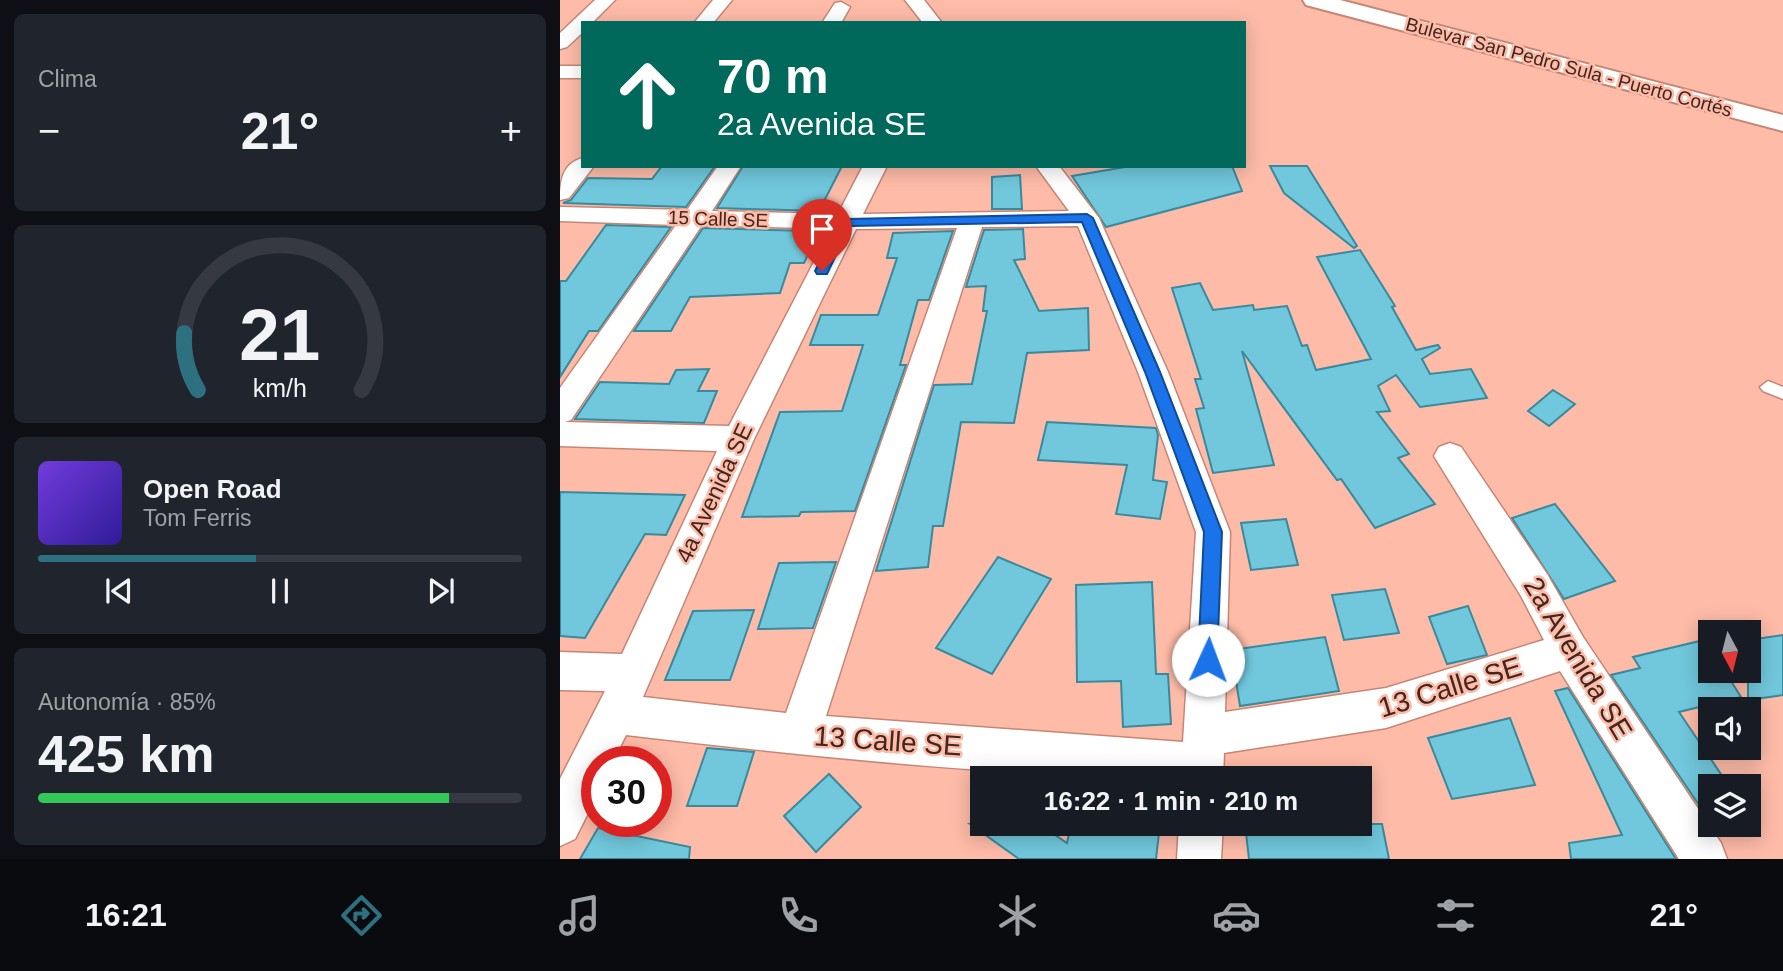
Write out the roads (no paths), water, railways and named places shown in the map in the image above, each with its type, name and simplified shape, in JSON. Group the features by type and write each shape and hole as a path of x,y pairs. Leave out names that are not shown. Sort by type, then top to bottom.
{"highway":[{"name":"Bulevar San Pedro Sula - Puerto Cortés","path":"1314,0 1783,123"}],"street":[{"path":"584,21 606,0"},
{"path":"704,21 723,0"},
{"path":"914,0 931,21"},
{"path":"560,43 581,23"},
{"path":"560,72 581,72"},
{"path":"560,193 581,167"},
{"path":"560,412 729,168"},
{"name":"4a Avenida SE","path":"560,824 615,714 738,439 874,168"},
{"path":"1049,168 1087,218 1153,372 1213,532 1203,760"},
{"name":"15 Calle SE","path":"560,214 846,222 1087,218"},
{"path":"799,735 972,221"},
{"path":"560,434 738,439"},
{"name":"2a Avenida SE","path":"1450,456 1534,585 1569,650 1705,859"},
{"name":"13 Calle SE","path":"615,714 799,735 1203,760 1386,708 1569,650"},
{"path":"560,671 633,673"},
{"path":"1199,859 1200,836"}]}
